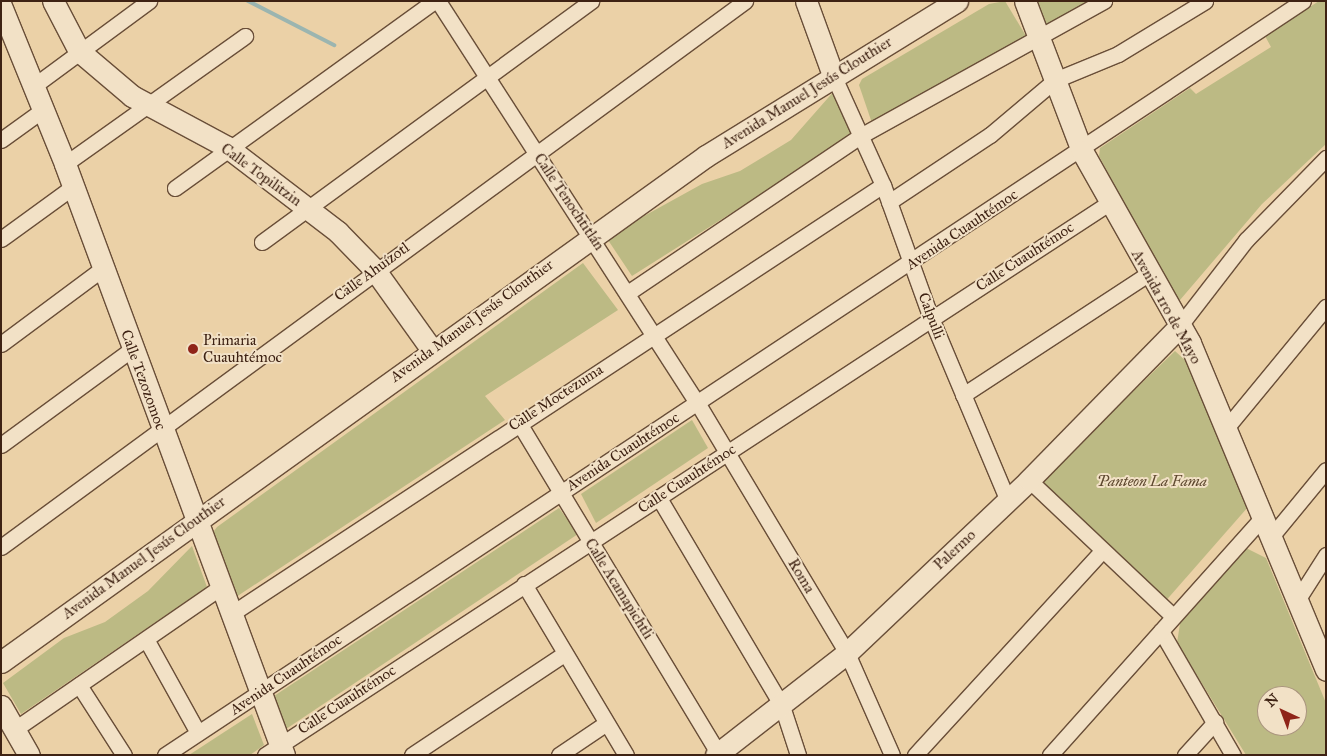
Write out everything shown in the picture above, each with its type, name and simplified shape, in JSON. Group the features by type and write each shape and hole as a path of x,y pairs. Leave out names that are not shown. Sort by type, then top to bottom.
{"street":[{"name":"Calle Topilitzin","path":"53,1 79,51 146,106 227,147 308,208 374,269 432,350"},
{"path":"35,85 149,1"},
{"path":"175,188 227,147 436,1"},
{"name":"Calle Tenochtitlán","path":"436,1 488,76 629,292 698,404"},
{"path":"262,242 591,1"},
{"name":"Calle Ahuízotl","path":"1,546 161,430 374,269 745,1"},
{"path":"806,1 833,75"},
{"name":"Avenida Manuel Jesús Clouthier","path":"1,662 592,236 833,75 957,1"},
{"name":"Avenida 1ro de Mayo","path":"1025,1 1041,38 1054,80 1082,150 1178,328 1190,343 1227,427 1296,602 1326,670"},
{"path":"629,292 862,135 1041,38 1104,1"},
{"path":"889,202 990,135 1054,80 1118,54 1205,1"},
{"name":"Avenida Cuauhtémoc","path":"165,755 560,492 912,264 1303,1"},
{"name":"Calle Tezozomoc","path":"1,6 5,31 35,85 74,186 102,269 161,430 260,692 276,751"},
{"path":"65,164 245,36"},
{"name":"Calpulli","path":"833,75 862,135 883,185 931,318 1008,500"},
{"path":"1,140 44,109"},
{"path":"1178,328 1246,240 1326,158"},
{"name":"Calle Moctezuma","path":"231,614 883,185"},
{"path":"1,239 74,186"},
{"name":"Calle Cuauhtémoc","path":"276,751 524,584 659,498 1109,203"},
{"path":"1,344 102,269"},
{"path":"963,396 1148,274"},
{"path":"1227,427 1326,307"},
{"name":"Palermo","path":"718,754 782,706 847,653 1029,480 1178,328"},
{"path":"1,445 132,349"},
{"name":"Roma","path":"698,404 847,653 892,755"},
{"name":"Calle Acamapichtli","path":"519,423 718,754"},
{"path":"1270,538 1326,470"},
{"path":"1029,480 1173,616"},
{"path":"659,498 782,706 798,755"},
{"path":"1050,755 1262,518"},
{"path":"915,755 1102,551"},
{"path":"1296,602 1326,555"},
{"path":"524,584 605,724 626,755"},
{"path":"14,730 220,586"},
{"path":"1161,631 1233,755"},
{"path":"146,638 198,732"},
{"path":"412,755 564,654"},
{"path":"79,685 124,755"},
{"path":"1,706 29,755"},
{"path":"1185,755 1215,722"},
{"path":"559,755 605,724"}],"green space":[{"path":"1005,1 1026,36 873,126 859,85 862,79 989,4"},
{"path":"1036,1 1088,1 1046,26"},
{"path":"1319,1 1326,1 1326,144 1262,204 1180,300 1175,299 1099,156 1100,148 1190,88 1196,94 1271,47 1265,36"},
{"path":"835,90 853,136 632,276 606,237 702,184 740,171 791,140"},
{"path":"583,263 618,310 485,396 505,420 233,599 211,535 217,527"},
{"name":"Panteon La Fama","path":"1175,351 1186,361 1248,507 1163,604 1038,483"},
{"path":"692,420 708,448 596,523 581,494"},
{"path":"559,508 578,534 286,729 274,696"},
{"path":"192,546 207,587 21,714 3,683 64,638 105,622 148,591"},
{"path":"1244,547 1266,558 1326,703 1326,755 1246,755 1177,643 1181,617"},
{"path":"252,714 264,745 250,755 189,755"}],"waterway":[{"path":"248,1 334,45"}],"place":[{"name":"Primaria Cuauhtémoc","path":"193,349"}]}
